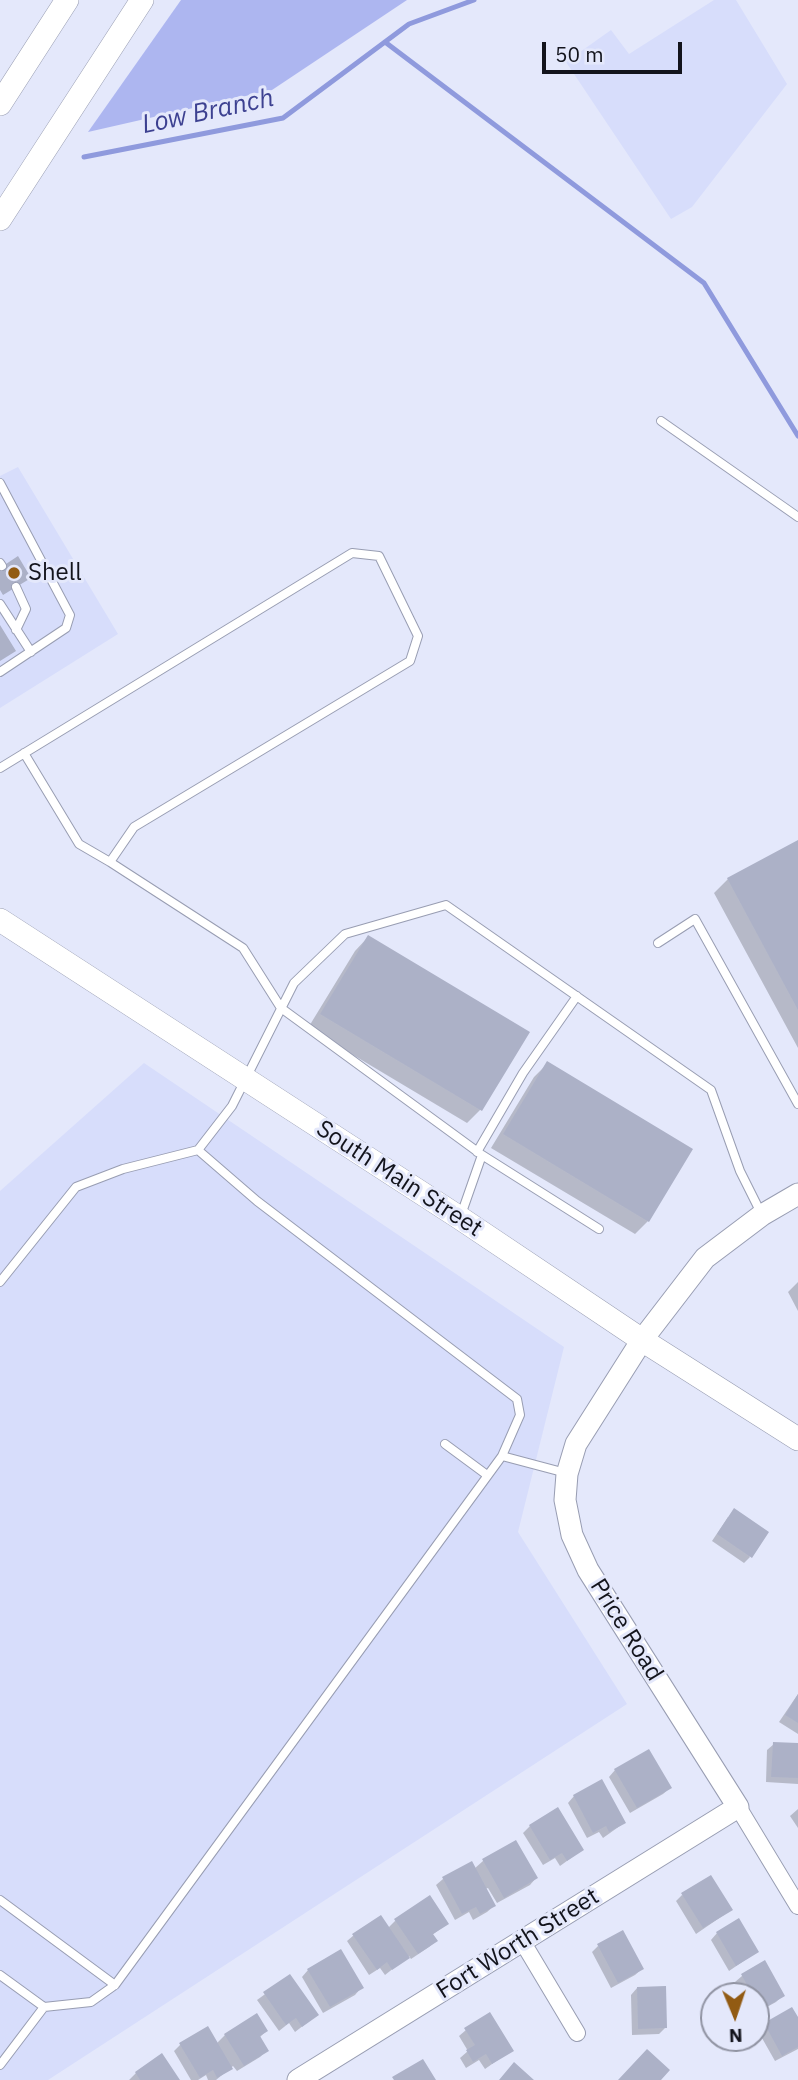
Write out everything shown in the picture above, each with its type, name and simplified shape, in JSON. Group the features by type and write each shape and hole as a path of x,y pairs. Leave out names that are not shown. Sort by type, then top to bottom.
{"main road":[{"path":"0,104 67,0"},
{"path":"0,219 142,0"},
{"name":"South Main Street","path":"0,920 798,1439"}],"street":[{"name":"Price Road","path":"798,1194 762,1214 705,1258 642,1340 576,1444 567,1474 565,1500 572,1535 588,1570 798,1906"},
{"name":"Fort Worth Street","path":"308,2078 738,1807"},
{"path":"522,1941 577,2033"}],"lane":[{"path":"661,421 798,517"},
{"path":"0,483 70,615 66,628 0,672"},
{"path":"0,768 352,553 379,556 418,636 410,661 134,827 110,862"},
{"path":"16,587 26,609 16,630"},
{"path":"0,604 31,652"},
{"path":"24,753 79,844 243,948 281,1008 479,1154 599,1229"},
{"path":"0,1282 76,1187 123,1169 198,1150 232,1106 294,983 345,933 446,905 711,1090 740,1171 762,1214"},
{"path":"658,943 695,919 798,1104"},
{"path":"460,1218 479,1154 523,1073 577,996"},
{"path":"0,1975 44,2007 91,2001 115,1985 502,1456 520,1415 517,1399 257,1202 198,1150"},
{"path":"445,1444 487,1475"},
{"path":"502,1456 567,1474"},
{"path":"0,1900 115,1985"},
{"path":"0,2065 44,2007"}],"shaded area":[{"path":"181,0 407,0 272,90 88,132"},
{"path":"714,0 736,0 787,84 692,207 671,219 566,62 611,30 629,54"},
{"path":"18,467 118,634 0,708 0,476"},
{"path":"144,1063 564,1347 518,1532 627,1704 48,2080 0,2080 0,1191"}],"building":[{"name":"Shell","path":"18,556 31,578 3,595 0,590 0,568"},
{"path":"0,625 16,651 0,661"},
{"path":"798,840 798,1010 727,878"},
{"path":"368,935 530,1032 482,1111 320,1014"},
{"path":"547,1061 693,1149 649,1222 503,1134"},
{"path":"734,1508 769,1532 752,1558 717,1534"},
{"path":"798,1694 798,1723 785,1715"},
{"path":"773,1742 798,1743 798,1778 771,1777"},
{"path":"649,1749 672,1788 637,1808 614,1769"},
{"path":"602,1779 626,1823 609,1832 606,1826 593,1833 573,1795"},
{"path":"558,1807 584,1850 567,1861 562,1853 550,1860 529,1825"},
{"path":"516,1840 538,1878 504,1898 482,1859"},
{"path":"472,1861 496,1906 480,1914 476,1907 462,1914 442,1877"},
{"path":"711,1875 733,1910 703,1928 681,1893"},
{"path":"430,1895 449,1924 433,1934 438,1941 418,1954 394,1919"},
{"path":"381,1915 410,1958 392,1970 387,1962 377,1970 352,1934"},
{"path":"739,1918 759,1952 736,1966 716,1932"},
{"path":"623,1930 644,1969 618,1983 597,1944"},
{"path":"341,1949 364,1988 330,2007 307,1969"},
{"path":"765,1960 785,1996 770,2005 770,1982 745,1982 741,1974"},
{"path":"290,1974 319,2015 302,2027 296,2018 286,2025 263,1992"},
{"path":"666,1986 667,2028 638,2029 637,1987"},
{"path":"792,2007 798,2017 798,2047 782,2056 770,2034 770,2020"},
{"path":"490,2012 514,2051 492,2064 486,2054 473,2062 466,2050 475,2045 464,2028"},
{"path":"257,2013 268,2031 260,2036 269,2051 244,2066 224,2034"},
{"path":"208,2026 233,2069 217,2078 213,2070 200,2078 179,2043"},
{"path":"647,2049 670,2070 661,2080 618,2080"},
{"path":"162,2053 180,2080 140,2080 135,2072"},
{"path":"423,2059 436,2080 394,2080 392,2077"},
{"path":"514,2062 534,2080 499,2080"}],"waterway":[{"name":"Low Branch","path":"84,157 283,118 409,24 474,0"},
{"path":"385,42 704,283 798,436"}],"place":[{"name":"Shell","path":"14,573"}]}
